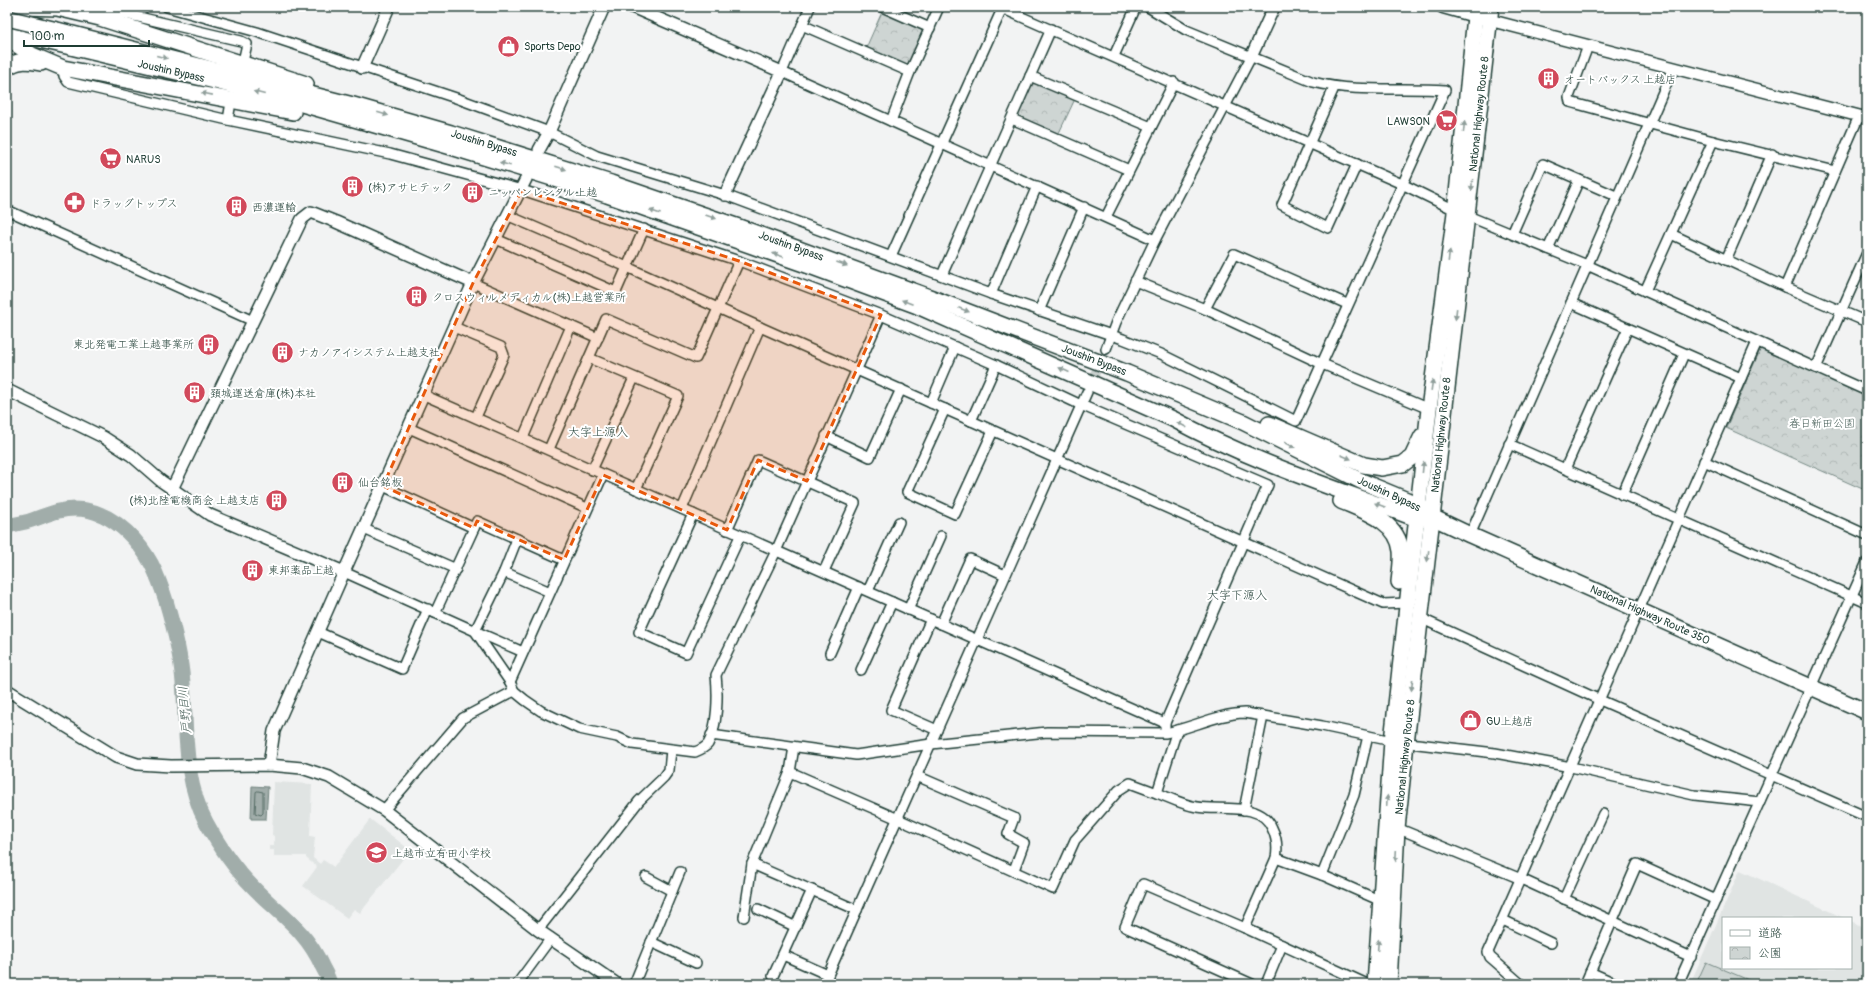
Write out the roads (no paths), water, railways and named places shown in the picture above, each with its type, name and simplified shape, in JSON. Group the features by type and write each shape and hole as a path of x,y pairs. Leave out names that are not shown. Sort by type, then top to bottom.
{"highway":[{"path":"8,14 26,8 80,10 322,89 353,105"},
{"name":"National Highway Route 8","path":"1375,984 1381,901 1399,742 1420,618 1450,357 1462,213 1475,11"},
{"name":"National Highway Route 8","path":"1389,984 1397,828 1399,742 1394,651 1418,512 1428,416 1462,213 1490,13"},
{"name":"Joushin Bypass","path":"8,14 54,36 410,135 607,196 815,268 915,305 1151,410 1208,438 1432,518"},
{"name":"Joushin Bypass","path":"7,32 54,36 353,105 451,133 611,183 740,227 940,300 1127,372 1243,422 1361,481 1418,512"},
{"path":"7,38 32,55 63,68"},
{"path":"7,68 12,63 29,61 410,135"},
{"path":"1127,372 1248,415 1364,465 1382,468 1403,464 1412,457 1428,416"},
{"path":"1208,438 1267,469 1370,513 1388,526 1398,539 1401,550 1402,603"},
{"name":"National Highway Route 350","path":"1432,518 1867,712"}],"main road":[{"path":"1443,7 1490,13"}],"street":[{"path":"96,7 241,41 247,44 244,57"},
{"path":"167,7 257,32 459,99 549,132 598,156 725,195 991,294 1111,336 1124,339 1161,354 1296,421 1320,363 1445,90 1374,90 1334,88 1298,77 1186,30 1148,7"},
{"path":"362,68 389,7"},
{"path":"539,150 549,132 604,7"},
{"path":"632,7 782,72 1084,207 1154,240"},
{"path":"725,195 782,72 810,7"},
{"path":"882,7 930,28"},
{"path":"891,121 910,72 940,7"},
{"path":"891,256 1001,7 1174,82 1402,184 1462,213 1587,265 1867,391"},
{"path":"1114,56 1136,7"},
{"path":"1106,349 1154,240 1226,106 1274,7"},
{"path":"1490,13 1588,46 1863,117 1835,171 1785,287"},
{"path":"802,25 910,72"},
{"path":"942,275 1051,29"},
{"path":"1588,46 1569,97 1570,102 1713,141 1772,154 1835,171"},
{"path":"63,68 64,76 68,82 228,120 390,154 522,190 739,261 881,315 996,365 1081,405 1268,485 1165,723 1164,732"},
{"path":"1470,535 1616,196 1673,69"},
{"path":"1030,76 1151,127"},
{"path":"1106,217 1174,82"},
{"path":"1334,88 1308,143 1282,205 1328,228 1357,164"},
{"path":"228,120 230,108"},
{"path":"1012,119 1129,170"},
{"path":"1645,291 1713,141"},
{"path":"1726,260 1772,154"},
{"path":"1512,234 1544,164 1616,196"},
{"path":"269,765 274,731 424,395 472,283 509,216 526,179"},
{"path":"1548,249 1579,180"},
{"path":"991,294 1037,186"},
{"path":"1039,311 1084,207"},
{"path":"7,210 253,321"},
{"path":"172,489 302,219 311,212 598,338"},
{"path":"509,216 627,267 1383,604 1402,603"},
{"path":"496,239 616,292 644,229"},
{"path":"1671,234 1785,287 1867,322"},
{"path":"1205,309 1234,254 1347,304"},
{"path":"1816,368 1867,254"},
{"path":"549,449 606,319 696,358 739,261"},
{"path":"1135,281 1205,309 1428,416"},
{"path":"1571,303 1741,378"},
{"path":"475,631 512,686 541,711 579,730 617,737 632,744 670,750 695,752 701,750 708,744 711,735 717,702 716,675 776,551 881,315"},
{"path":"523,438 571,326"},
{"path":"454,327 502,347 504,355 476,417"},
{"path":"682,510 760,327"},
{"path":"1565,470 1628,328"},
{"path":"1521,984 1490,957 1488,952 1757,342"},
{"path":"931,403 955,347"},
{"path":"1622,495 1684,354"},
{"path":"589,358 678,396 636,489"},
{"path":"971,421 996,365"},
{"path":"592,470 634,378"},
{"path":"826,436 870,457 901,389"},
{"path":"7,390 103,437 131,455 172,489 210,515 344,572 524,652"},
{"path":"783,954 826,980 1087,392"},
{"path":"424,395 549,449 592,470 740,536 824,571 908,610 1165,723"},
{"path":"945,409 907,492 955,514 993,431"},
{"path":"409,428 587,508"},
{"path":"1509,444 1867,603"},
{"path":"727,530 758,460 855,503 824,571"},
{"path":"1704,461 1867,535"},
{"path":"384,810 463,718 512,686 524,652 603,475"},
{"path":"383,486 474,528"},
{"path":"693,514 639,632 686,653 740,536"},
{"path":"318,632 402,669 432,611 456,570 477,521 564,560"},
{"path":"868,591 899,522"},
{"path":"364,528 456,570"},
{"path":"908,610 941,536"},
{"path":"475,631 504,572 517,539"},
{"path":"941,624 970,559 1005,575"},
{"path":"1678,984 1867,562"},
{"path":"504,572 550,592"},
{"path":"830,653 859,587"},
{"path":"861,670 892,602"},
{"path":"1420,618 1600,700 1867,817"},
{"path":"931,619 891,710 937,730"},
{"path":"7,690 116,757 137,764 172,766 269,765 302,768 318,772 329,777 384,810 538,930 617,984"},
{"path":"711,735 856,755 931,744 1047,732 1164,732 1178,730 1233,714 1263,716 1322,726 1399,742 1496,753 1570,767 1694,795 1760,802"},
{"path":"1244,810 1263,716"},
{"path":"1157,793 1178,730"},
{"path":"1322,875 1354,795 1368,736"},
{"path":"744,917 752,864 790,772 794,747"},
{"path":"538,930 639,801 669,770 670,750"},
{"path":"790,772 1014,870 1053,889 1075,840 1119,790 1130,783 1188,806 1257,812 1268,818 1277,840 1276,858 1245,928"},
{"path":"917,776 1014,818 1008,834 1024,843 1014,870"},
{"path":"1564,899 1603,814"},
{"path":"1397,828 1521,879 1691,957"},
{"path":"1276,858 1322,875 1381,901"},
{"path":"752,864 857,910"},
{"path":"1585,984 1637,864 1716,900"},
{"path":"634,984 680,872"},
{"path":"646,877 672,891"},
{"path":"1252,984 1125,927 1143,884 1245,928 1367,984"},
{"path":"773,976 812,890"},
{"path":"758,909 796,927"},
{"path":"1503,920 1551,943"},
{"path":"517,984 551,938"},
{"path":"651,942 696,963"},
{"path":"1266,984 1282,945"},
{"path":"1590,972 1617,984"}],"water":[{"path":"252,786 268,787 266,819 251,819"}],"waterway":[{"name":"戸野目川","path":"7,526 29,521 58,511 82,509 97,513 116,523 135,540 147,556 159,581 177,641 182,672 187,754 193,789 199,806 216,839 246,880 291,923 308,942 327,975 330,984"}],"tunnel":[{"path":"1089,387 1106,349"}],"place":[{"name":"Sports Depo","path":"508,46"},
{"name":"オートバックス 上越店","path":"1548,79"},
{"name":"LAWSON","path":"1446,121"},
{"name":"NARUS","path":"110,159"},
{"name":"(株)アサヒテック","path":"353,187"},
{"name":"ニッパンレンタル上越","path":"472,192"},
{"name":"ドラッグトップス","path":"75,203"},
{"name":"西濃運輸","path":"237,207"},
{"name":"クロスウィルメディカル(株)上越営業所","path":"416,297"},
{"name":"東北発電工業上越事業所","path":"209,344"},
{"name":"ナカノアイシステム上越支社","path":"283,352"},
{"name":"頚城運送倉庫(株)本社","path":"195,393"},
{"name":"仙台銘板","path":"342,482"},
{"name":"(株)北陸電機商会 上越支店","path":"276,500"},
{"name":"東邦薬品上越","path":"253,570"},
{"name":"GU上越店","path":"1471,721"},
{"name":"上越市立有田小学校","path":"376,853"}],"district":[{"name":"大字上源入","path":"598,432"},
{"name":"大字下源入","path":"1237,595"}],"park label":[{"name":"春日新田公園","path":"1822,423"}]}
